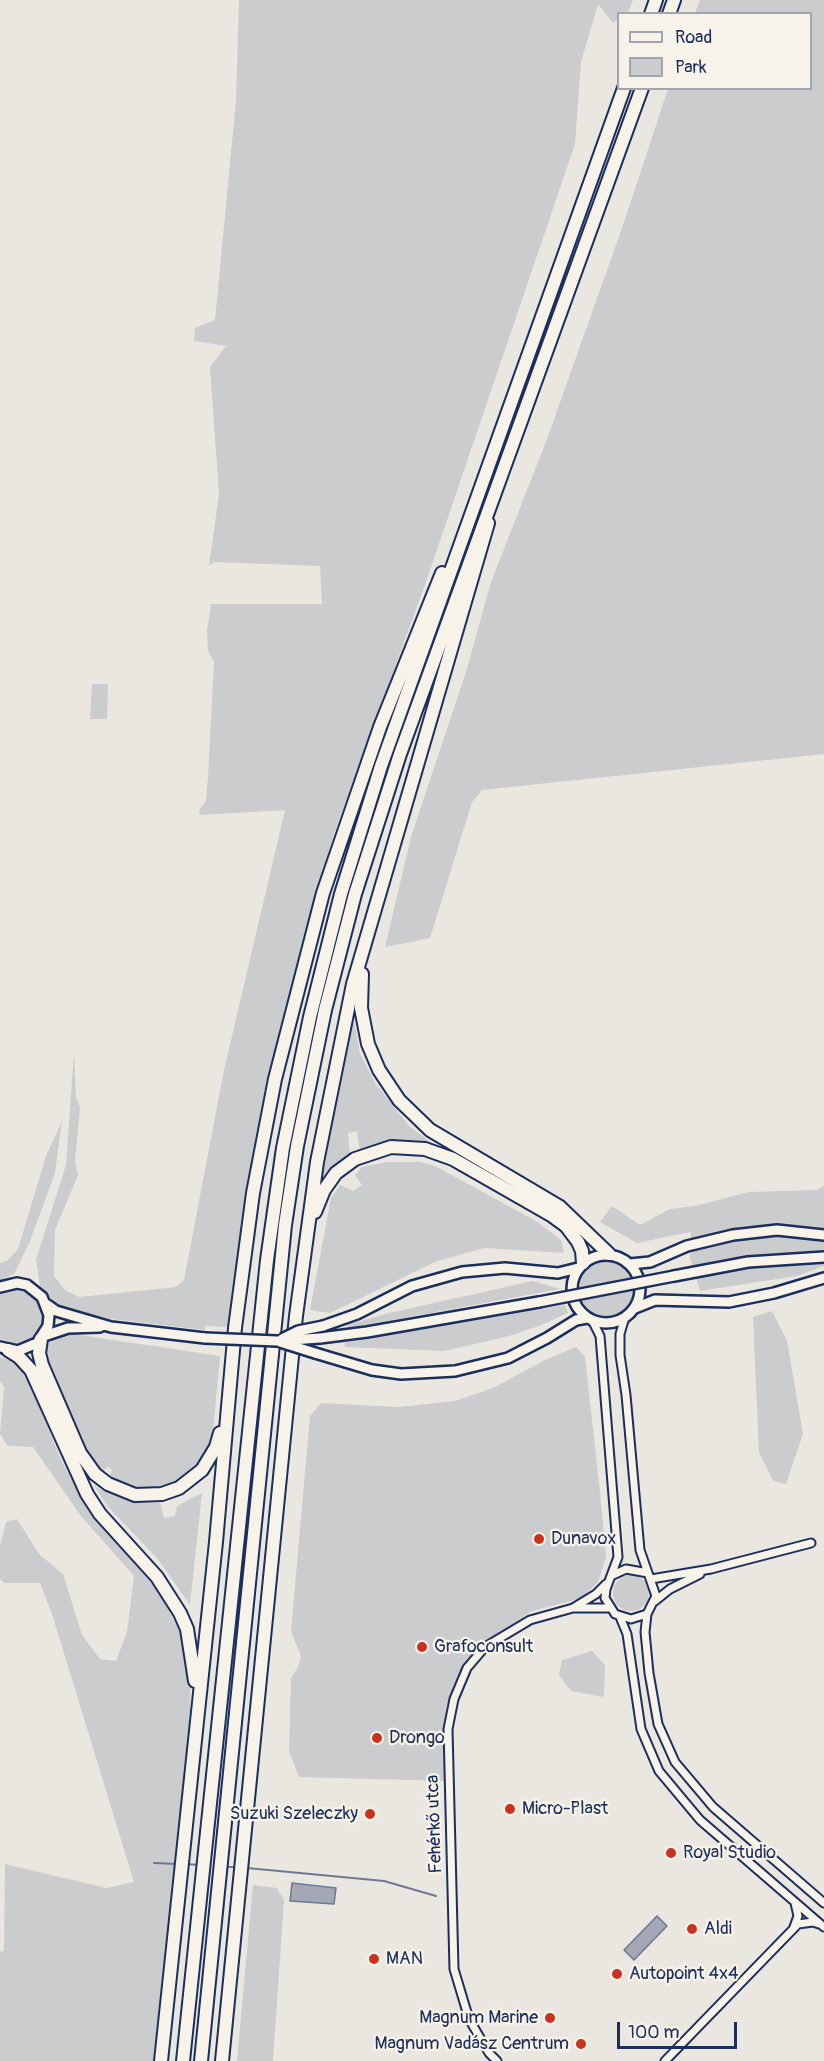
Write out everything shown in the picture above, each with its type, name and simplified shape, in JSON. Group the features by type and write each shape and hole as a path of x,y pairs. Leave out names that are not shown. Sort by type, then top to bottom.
{"highway":[{"path":"183,2061 264,1284 282,1148 310,1017 341,894 381,766 623,90"},
{"path":"201,2061 285,1225 307,1094 333,978 367,854 420,694 641,90"},
{"path":"222,2061 287,1398 307,1233 327,1106 344,1021 364,944 486,538 494,492"},
{"path":"161,2061 235,1328 253,1194 275,1079 309,941 342,834 380,727 446,564 464,536"},
{"path":"364,944 360,986 364,1030 379,1070 399,1100 440,1137 560,1207 609,1254"},
{"path":"307,1233 324,1190 341,1168 363,1154 391,1147 425,1149 453,1159 551,1215 566,1226 582,1251 580,1266"},
{"path":"42,1337 39,1353 42,1365 80,1453 95,1474 121,1491 135,1495 162,1494 193,1480 216,1447 227,1406"},
{"path":"4,1349 19,1357 31,1370 87,1494 100,1514 157,1577 180,1612 187,1629 195,1663 197,1711"}],"main road":[{"path":"630,1264 650,1262 687,1246 734,1235 777,1230 824,1235"},
{"path":"277,1341 298,1331 324,1326 357,1314 412,1286 454,1274 505,1268 558,1273 580,1266 595,1256 609,1254 630,1264 638,1275 640,1289 635,1308"},
{"path":"4,1349 28,1348 42,1337 68,1328 111,1327 205,1338 277,1341 320,1338 539,1302 748,1262 824,1257"},
{"path":"580,1266 573,1277 572,1295 575,1304 590,1319"},
{"path":"277,1341 372,1370 401,1374 456,1371 508,1358 576,1320 590,1319 609,1323 655,1300 729,1302 774,1293 824,1278"},
{"path":"0,1287 17,1283 27,1286 36,1291 46,1304 56,1311 111,1327"},
{"path":"42,1337 49,1315 46,1304"}],"street":[{"path":"625,1317 620,1334 620,1355 626,1395 639,1550 656,1588 655,1601"},
{"path":"573,1608 596,1594 608,1583 618,1557 600,1336 590,1319"},
{"path":"613,1575 626,1569 649,1576 711,1569 811,1543"},
{"path":"711,1569 670,1589 655,1601 647,1614 647,1652 658,1724 675,1762 713,1807 824,1903"},
{"path":"608,1583 606,1598 609,1608 620,1617 627,1634 641,1729 659,1771 700,1820 823,1926"},
{"path":"573,1608 609,1608"},
{"name":"Fehérkő utca","path":"497,2061 489,2053 469,2019 454,1970 448,1729 454,1699 467,1668 485,1647 530,1620 573,1608"},
{"path":"620,1617 631,1619 647,1614"},
{"path":"791,1931 798,1916 794,1901"},
{"path":"665,2061 791,1931 805,1922 823,1926"}],"green space":[{"path":"239,0 633,0 628,12 617,12 617,20 613,23 598,4 581,62 575,144 425,585 335,831 303,939 257,1137 229,1327 205,1326 205,1330 111,1319 58,1306 40,1286 36,1260 66,1165 74,1054 76,1098 80,1107 75,1161 78,1175 55,1230 54,1276 65,1290 79,1297 176,1287 184,1280 224,1070 285,810 200,815 199,810 206,801 214,662 208,651 207,631 211,604 322,604 320,566 214,562 209,566 219,494 210,367 226,346 194,341 195,328 215,320 236,100"},
{"path":"700,0 824,0 824,754 482,790 472,802 430,938 385,947 411,837 466,672 491,582 547,439 622,228 668,90 812,90 812,12 695,12"},
{"path":"92,684 108,684 107,719 90,719"},
{"path":"353,1016 360,1053 375,1083 410,1127 435,1145 401,1142 360,1151 357,1131 348,1133 350,1155 321,1182"},
{"path":"62,1121 55,1173 30,1241 14,1274 0,1280 0,1263 7,1261 18,1249 46,1156"},
{"path":"388,1162 419,1162 435,1166 536,1221 561,1240 564,1253 485,1248 437,1261 330,1313 310,1310 331,1198 340,1185 353,1191 362,1185 355,1175 362,1167"},
{"path":"824,1186 824,1266 797,1276 700,1291 690,1259 691,1232 637,1243 600,1222 612,1206 640,1225 670,1209 695,1206 749,1192 817,1190"},
{"path":"601,1261 613,1261 623,1265 631,1273 635,1289 631,1305 623,1313 613,1317 601,1317 591,1313 583,1305 579,1295 579,1283 583,1273 591,1265"},
{"path":"533,1281 560,1289 349,1328 347,1325 389,1313"},
{"path":"15,1287 33,1293 40,1300 44,1319 36,1336 18,1344 0,1339 0,1292"},
{"path":"565,1305 568,1313 539,1326 506,1337 443,1351 345,1347 344,1343"},
{"path":"772,1311 787,1341 803,1434 786,1484 773,1481 759,1452 753,1317"},
{"path":"73,1334 220,1356 213,1431 204,1456 192,1470 174,1483 153,1489 131,1486 109,1478 112,1470 108,1467 102,1472 97,1471 89,1459 44,1358 45,1348 57,1336"},
{"path":"576,1347 585,1357 600,1492 606,1557 598,1582 582,1598 532,1611 484,1643 458,1679 446,1708 445,1781 299,1777 289,1751 291,1678 298,1667 301,1656 291,1631 310,1416 321,1403 399,1407 455,1401 493,1388 545,1360"},
{"path":"0,1357 15,1362 26,1375 62,1462 88,1509 159,1592 187,1646 191,1664 190,1711 156,2061 0,2061 0,1952 4,1951 5,1864 106,1888 134,1882 52,1614 40,1583 4,1583 0,1579 0,1546 6,1522 17,1519 39,1554 63,1574 82,1635 100,1659 116,1661 127,1632 134,1576 81,1516 33,1447 8,1446 0,1434 4,1387 0,1381"},
{"path":"93,1484 99,1489 130,1501 160,1503 164,1518 175,1516 177,1506 202,1493 190,1605 157,1558 108,1507"},
{"path":"631,1575 643,1581 649,1593 643,1605 631,1611 619,1605 613,1593 619,1581"},
{"path":"592,1651 605,1665 604,1697 571,1691 559,1675 562,1660"},
{"path":"253,1885 277,1888 284,1900 273,2061 237,2061"}],"shaded area":[{"path":"292,1883 336,1888 334,1904 290,1901"},
{"path":"657,1916 667,1926 634,1960 624,1950"}],"waterway":[{"path":"154,1863 178,1864"},
{"path":"187,1864 199,1865"},
{"path":"226,1867 238,1867"},
{"path":"247,1868 384,1881 436,1896"}],"place":[{"name":"Dunavox","path":"539,1539"},
{"name":"Grafoconsult","path":"422,1647"},
{"name":"Drongo","path":"377,1738"},
{"name":"Micro-Plast","path":"510,1809"},
{"name":"Suzuki Szeleczky","path":"370,1814"},
{"name":"Royal Studio","path":"671,1853"},
{"name":"Aldi","path":"692,1929"},
{"name":"MAN","path":"374,1959"},
{"name":"Autopoint 4x4","path":"617,1974"},
{"name":"Magnum Marine","path":"550,2018"},
{"name":"Magnum Vadász Centrum","path":"581,2044"}]}
